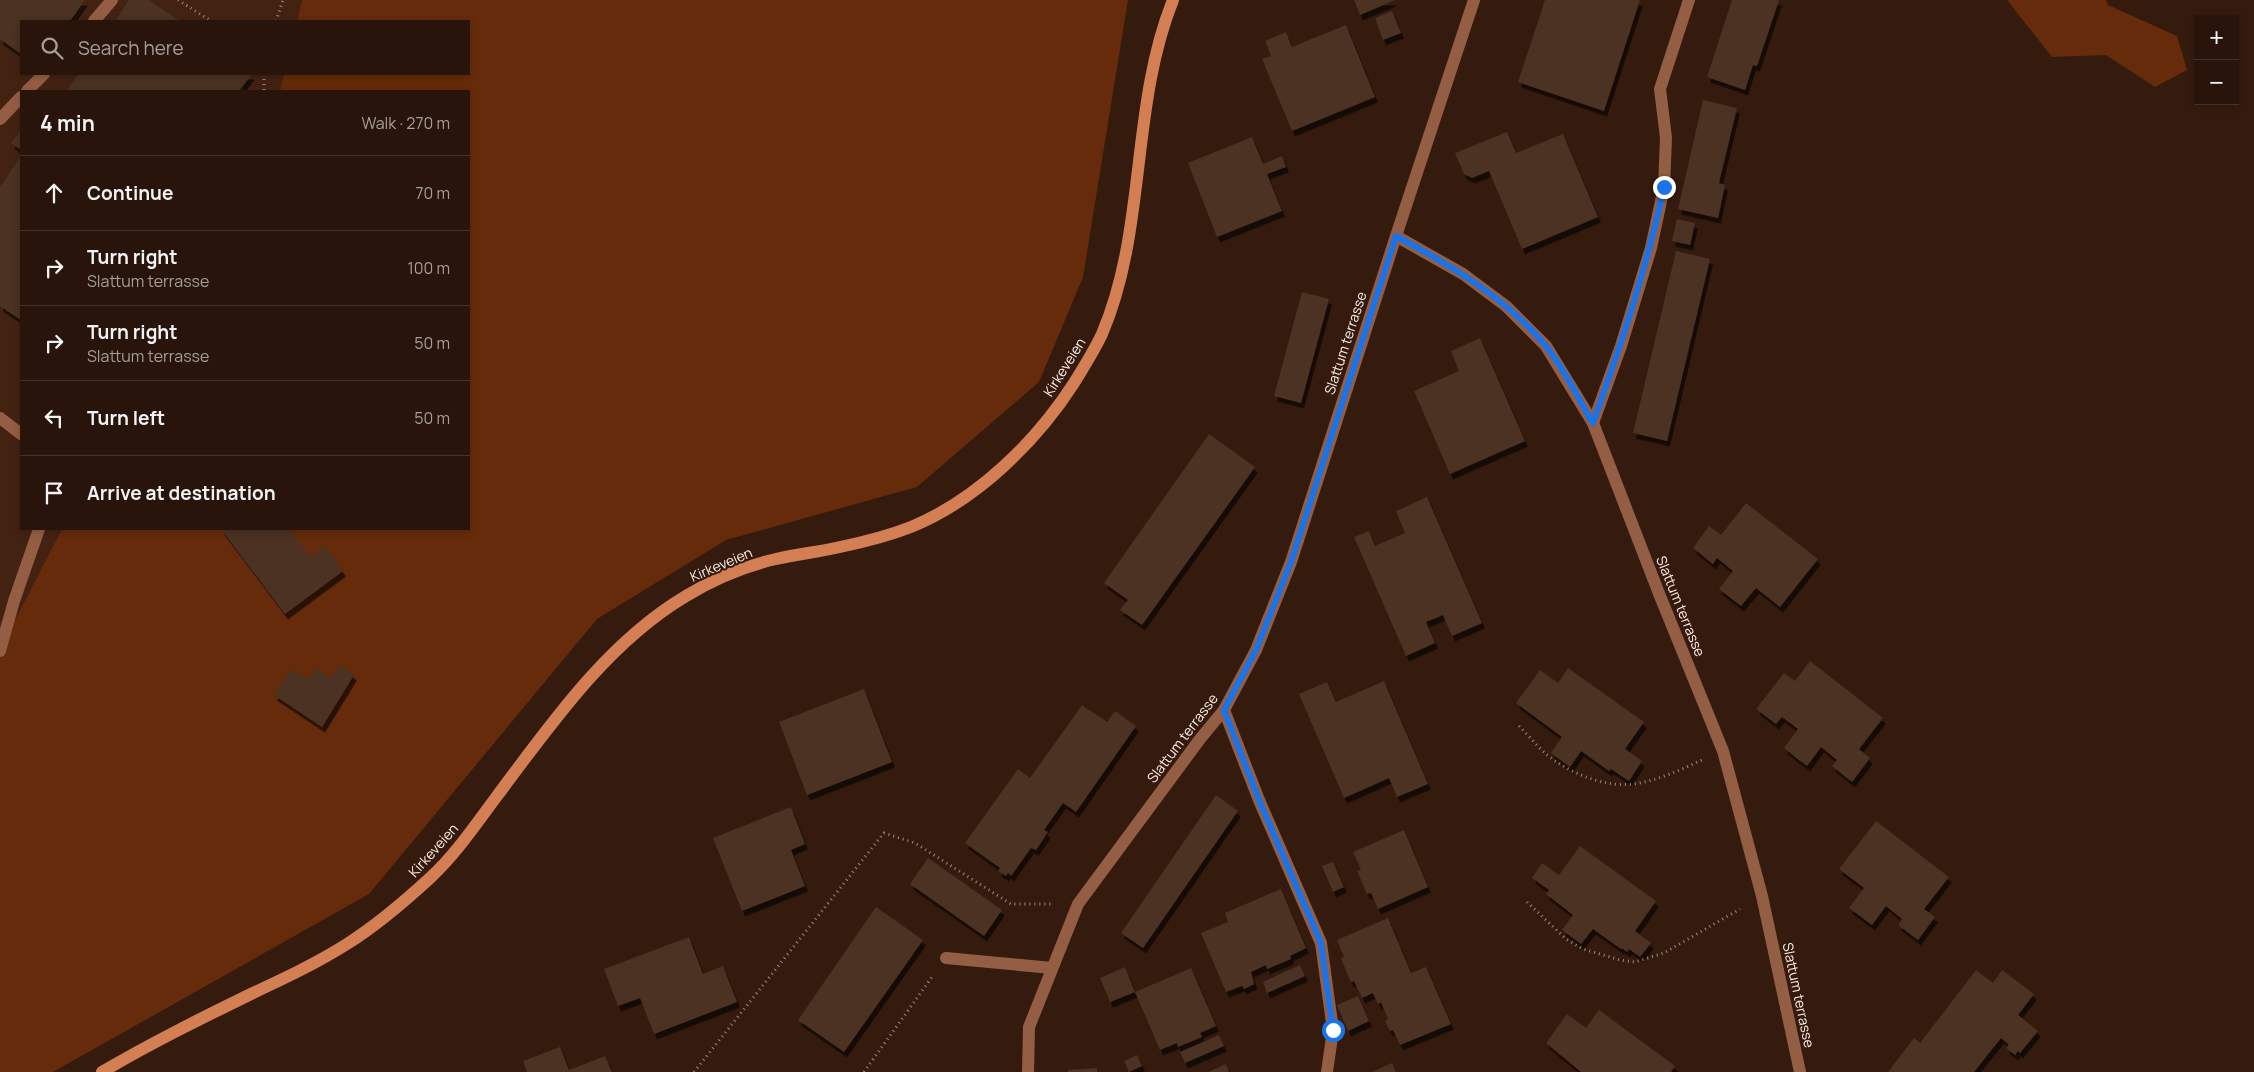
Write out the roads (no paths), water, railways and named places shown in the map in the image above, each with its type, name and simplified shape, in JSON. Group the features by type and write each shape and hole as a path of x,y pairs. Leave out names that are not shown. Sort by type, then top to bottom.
{"main road":[{"name":"Kirkeveien","path":"102,1072 175,1032 302,970 345,946 377,924 435,873 460,844 556,718 579,691 608,659 660,613 686,596 741,569 776,559 863,542 914,525 968,494 1022,448 1055,411 1072,386 1102,333 1112,305 1133,212 1151,72 1158,40 1173,0"}],"street":[{"path":"95,20 112,0"},
{"name":"Slattum terrasse","path":"1028,1072 1029,1026 1078,904 1200,739 1224,710 1256,650 1291,562 1474,0"},
{"path":"1593,423 1621,346 1651,248 1664,187 1666,138 1660,89 1689,0"},
{"path":"28,90 43,75"},
{"path":"0,119 20,98"},
{"name":"Slattum terrasse","path":"1396,236 1463,274 1506,306 1546,346 1593,423 1723,751 1762,896 1800,1072"},
{"path":"0,418 20,433"},
{"path":"0,651 12,608 39,530"},
{"path":"1224,710 1259,800 1321,943 1333,1030 1327,1072"},
{"path":"946,958 1052,968"}]}
